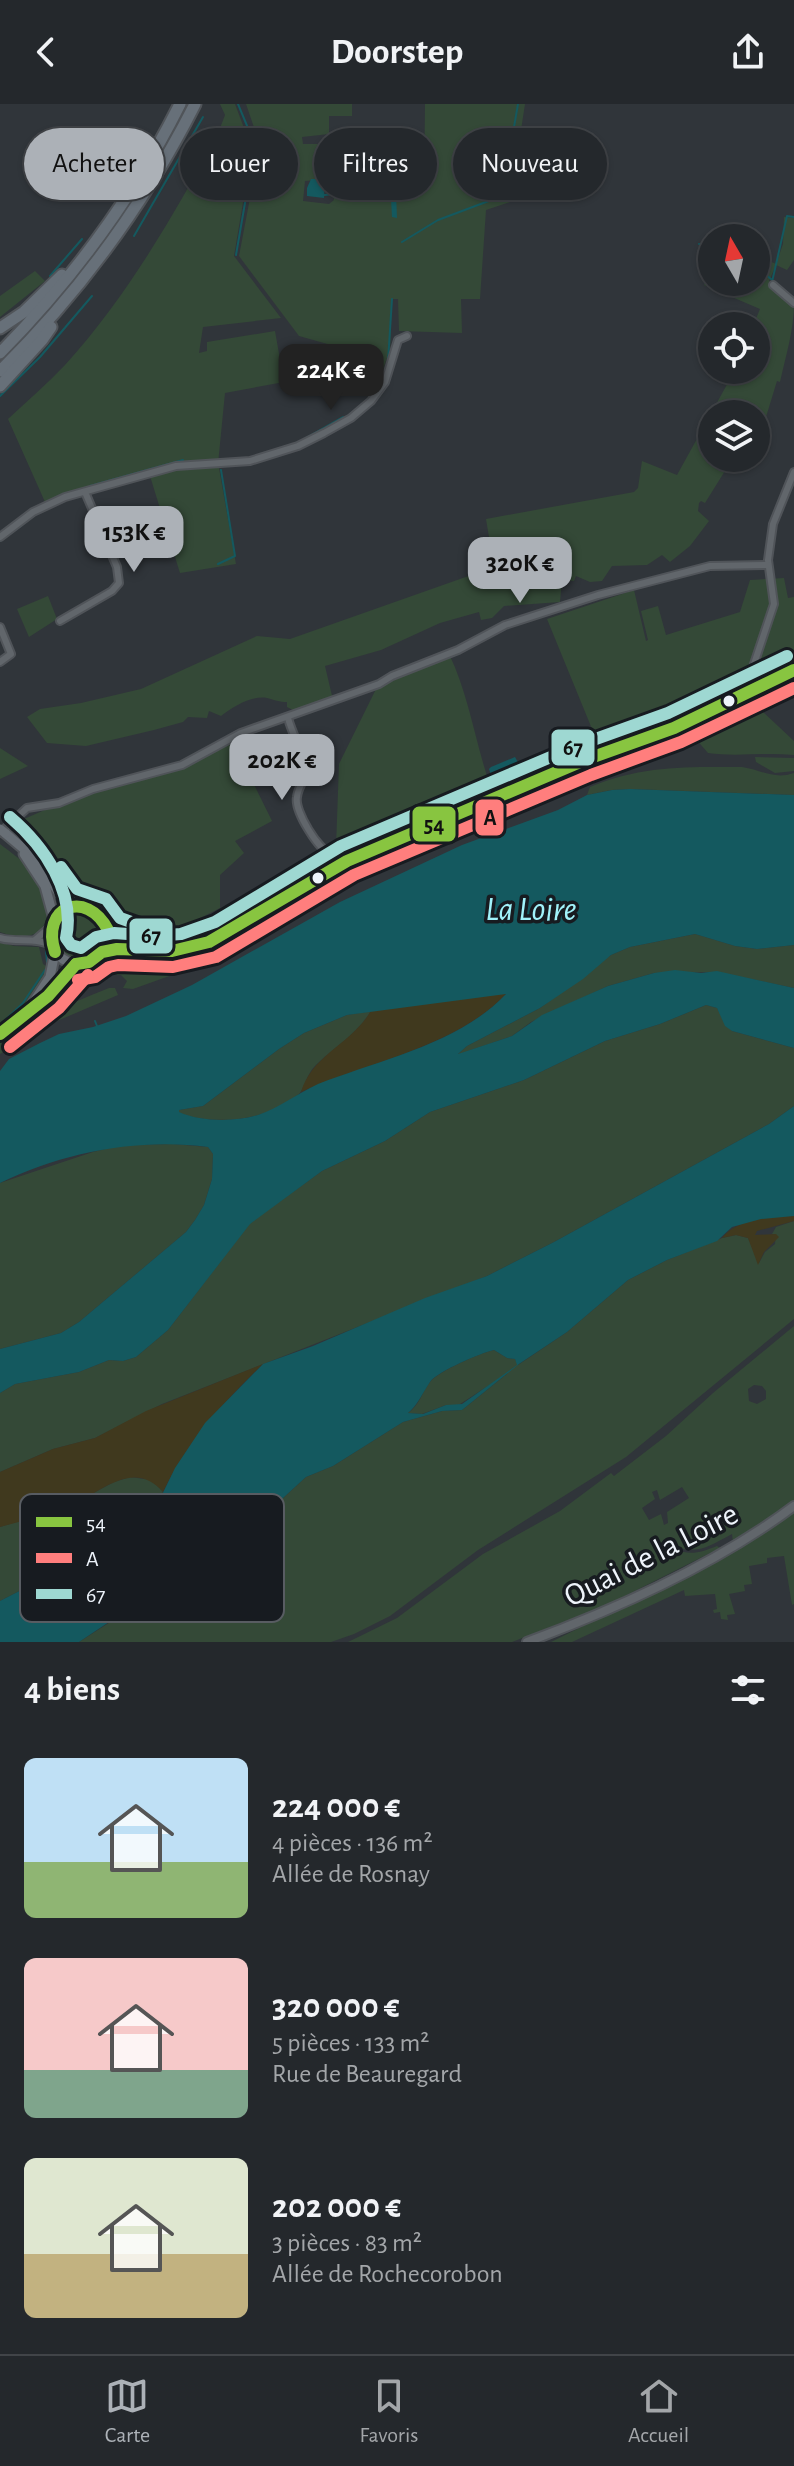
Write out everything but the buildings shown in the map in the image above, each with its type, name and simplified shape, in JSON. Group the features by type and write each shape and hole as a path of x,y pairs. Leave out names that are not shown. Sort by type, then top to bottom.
{"highway":[{"path":"0,353 87,254 137,181 180,104"},
{"path":"0,386 42,340 134,209 195,104"},
{"path":"0,328 24,312 87,254"},
{"path":"0,371 73,292"}],"main road":[{"path":"102,952 124,948 172,951 198,947 222,936 336,867 576,763 674,728 794,670"},
{"path":"2,832 37,860 58,892 75,906 100,914 108,930 102,952 89,962 76,964 61,958 53,948"},
{"path":"15,842 45,886 52,923 50,977 24,1015"},
{"path":"52,923 60,913 75,906"},
{"path":"108,930 133,941 172,951"},
{"path":"0,1034 48,996 76,964"},
{"name":"Quai de la Loire","path":"527,1642 603,1611 725,1551 794,1506"},
{"path":"543,1642 549,1634"}],"street":[{"path":"773,285 794,303"},
{"path":"0,537 44,506 85,492 176,466 239,463 301,445 351,418 380,391 398,340 407,336"},
{"path":"753,692 749,679 774,604 768,565 773,524 794,472"},
{"path":"60,621 112,591 119,583 117,567 85,492"},
{"path":"2,832 12,819 27,808 52,805 93,789 182,765 241,733 379,684 458,650 505,625 598,595 719,564 768,565"},
{"path":"0,627 11,654 0,662"},
{"path":"289,717 305,765 305,777 297,795 298,811 323,850 332,855 336,867"},
{"path":"35,940 52,923"},
{"path":"0,938 13,942 35,940 53,948"}],"green space":[{"path":"220,104 235,104 244,128 220,128 225,115"},
{"path":"246,104 352,104 352,116 329,116 329,128 314,128 314,136 302,137 303,144 314,144 314,180 305,181 303,201 329,204 334,200 437,200 437,128 425,128 425,104 525,104 521,128 453,128 453,200 510,200 486,210 480,299 461,299 462,333 399,331 398,299 392,299 390,350 383,369 331,345 299,336 239,256 250,200 298,200 298,128 254,128"},
{"path":"181,200 243,200 234,256 281,318 203,327 199,353 207,351 207,342 275,331 284,382 225,393 218,464 178,463 45,502 8,419 88,339 129,284"},
{"path":"784,217 794,218 794,260 787,270 776,265 770,279 770,261 776,264 783,244"},
{"path":"35,271 45,281 0,317 0,296"},
{"path":"770,282 794,303 780,382 777,381 770,404 770,400 718,400 727,384 770,384 770,312 759,312 760,309 730,296 770,296"},
{"path":"698,437 698,472 724,472 705,503 699,503 698,511 709,521 690,546 670,562 662,555 647,565 612,566 602,581 590,582 576,576 574,581 562,580 560,602 504,606 492,618 481,620 479,612 440,623 381,650 325,666 333,700 292,717 293,710 287,707 287,702 255,698 221,716 209,711 207,718 188,717 183,722 86,746 47,743 27,717 40,709 141,689 257,636 290,639 494,567 486,519 634,492 638,488 642,461 677,475"},
{"path":"192,466 219,468 236,564 180,573 150,476"},
{"path":"784,578 788,598 794,597 794,659 660,725 599,746 547,619 634,590 646,641 641,611 658,606 666,635 740,612 750,580"},
{"path":"48,596 57,619 29,637 17,609"},
{"path":"449,654 462,686 490,785 338,854 339,764 376,689"},
{"path":"743,704 745,709 659,750 597,769 382,864 338,880 203,964 133,989 123,988 127,981 121,975 107,971 102,964 107,958 119,954 165,959 198,953 220,944 348,865 596,760"},
{"path":"761,710 794,741 794,755 708,753 695,738 725,719"},
{"path":"232,740 272,821 235,841 244,853 220,875 220,908 155,941 116,927 101,903 62,885 58,867 17,822 84,793 192,763"},
{"path":"0,748 28,766 0,779"},
{"path":"755,757 794,758 794,771 775,773 756,762"},
{"path":"742,767 774,775 794,773 794,795 630,789 587,795 590,787 647,771"},
{"path":"0,844 29,868 44,895 46,920 41,929 32,935 0,932"},
{"path":"78,914 93,921 100,936 93,951 78,958 63,951 56,936 63,921"},
{"path":"695,934 757,949 794,945 794,988 717,972 654,973 608,986 531,1022 512,1036 457,1055 467,1046 540,1008 611,955 630,947"},
{"path":"0,942 39,947 43,964 49,968 35,993 0,1027"},
{"path":"115,988 118,995 50,1024 0,1054 0,1042 13,1034 53,1012"},
{"path":"706,1005 717,1008 732,1031 794,1048 794,1106 769,1124 487,1276 162,1404 95,1438 53,1449 0,1472 0,1393 15,1384 79,1372 109,1360 123,1361 136,1357 168,1330 250,1223 322,1171 385,1141 430,1112 524,1080 605,1041 660,1024"},
{"path":"371,1011 353,1033 314,1067 299,1094 287,1103 257,1115 225,1120 179,1113 179,1110 203,1106 304,1033 347,1015"},
{"path":"121,1145 208,1147 213,1154 212,1179 204,1205 186,1232 79,1322 61,1333 0,1349 0,1183"},
{"path":"794,1221 794,1319 626,1457 478,1550 390,1616 331,1642 79,1642 110,1622 284,1622 284,1497 306,1477 333,1466 403,1422 442,1411 462,1410 508,1373 457,1406 446,1405 422,1414 408,1413 430,1382 442,1373 494,1350 515,1359 518,1365 567,1332 628,1280 722,1238 736,1235 748,1238 759,1263 765,1252 775,1244 776,1234 772,1234 776,1227"},
{"path":"794,1326 794,1501 733,1542 732,1534 697,1549 673,1546 689,1553 717,1546 720,1548 607,1605 512,1642 348,1642 397,1618 483,1554 560,1511 611,1473 614,1476 666,1436","holes":["754,1385 762,1386 766,1391 766,1399 757,1404 749,1401 748,1389","682,1487 689,1498 667,1512 668,1523 664,1525 661,1514 649,1520 642,1508 655,1499 652,1492 657,1490 660,1500"]},
{"path":"130,1477 152,1480 163,1492 92,1494"},
{"path":"794,1512 794,1604 784,1556 767,1558 767,1563 749,1566 752,1584 744,1585 745,1591 729,1594 735,1614 727,1615 728,1620 721,1619 720,1612 714,1613 713,1610 717,1609 715,1594 685,1596 684,1590 572,1642 551,1642 736,1550"},
{"path":"20,1521 20,1591 0,1601 0,1527"}],"sand":[{"path":"507,993 486,1012 437,1040 301,1092 306,1079 322,1059 353,1033 371,1011"},
{"path":"794,1216 794,1221 757,1231 755,1235 776,1234 779,1237 764,1252 758,1265 748,1238 736,1235 722,1238 736,1226 745,1223"},
{"path":"263,1364 207,1423 163,1492 151,1482 127,1478 92,1494 20,1494 20,1521 0,1527 0,1472 53,1449 95,1438 146,1411"}],"water":[{"path":"314,179 314,197 307,196 307,188"},
{"path":"391,200 396,200 397,218 392,217"},
{"path":"515,757 519,764 491,775 491,767"},
{"name":"La Loire","path":"612,790 794,795 794,945 757,949 695,934 630,947 611,955 583,979 540,1008 467,1046 458,1054 512,1036 542,1015 608,986 675,970 717,971 794,988 794,1048 732,1031 725,1026 717,1008 706,1005 660,1024 605,1041 524,1080 430,1112 385,1141 322,1171 250,1224 168,1330 136,1357 123,1361 109,1360 79,1372 15,1384 0,1393 0,1349 61,1333 79,1322 186,1232 204,1205 212,1179 213,1154 208,1147 128,1146 50,1163 0,1183 0,1071 9,1059 59,1034 126,1016 192,985 340,902 462,845 558,810 587,795","holes":["506,994 487,1011 442,1038 318,1084 258,1115 218,1120 179,1112 203,1106 304,1033 347,1015"]},
{"path":"794,1106 794,1216 761,1219 732,1227 717,1241 667,1260 628,1280 567,1332 519,1364 462,1410 442,1411 403,1422 333,1466 306,1477 284,1497 284,1494 162,1494 175,1468 205,1423 263,1364 487,1276 769,1124","holes":["494,1350 515,1359 517,1365 462,1404 446,1405 423,1414 408,1413 430,1382 450,1368"]},
{"path":"20,1591 20,1622 109,1622 79,1642 0,1642 0,1601"}],"waterway":[{"path":"236,255 255,145 238,104"},
{"path":"402,242 438,220 502,196 518,104"},
{"path":"134,236 203,117"},
{"path":"772,282 787,216 794,217"},
{"path":"50,276 82,239"},
{"path":"0,396 40,357 92,296"},
{"path":"388,361 392,299"},
{"path":"306,438 343,417"},
{"path":"90,486 183,460"},
{"path":"218,564 235,556 221,470"},
{"path":"8,535 22,525"},
{"path":"0,541 4,538"},
{"path":"46,951 47,962"},
{"path":"0,1025 23,1003 45,970"},
{"path":"95,1021 97,1026"}],"transit line":[{"name":"67","path":"10,817 45,856 62,887 68,921 66,938 71,945 81,948 96,937 114,933 181,934 215,922 341,846 579,745 668,713 787,656"},
{"name":"54","path":"76,964 89,962 102,952 117,949 172,951 209,942 347,861 585,760 674,728 794,670"},
{"name":"A","path":"78,980 95,977 118,965 173,967 216,957 354,875 591,775 681,742 794,688"},
{"name":"67","path":"61,867 77,889 106,899 120,918 148,928"},
{"name":"54","path":"55,952 52,936 54,924 59,914 68,908 88,909 99,917 108,930"},
{"name":"54","path":"0,1034 48,996 76,964"},
{"name":"A","path":"10,1047 59,1008 88,975"}]}
